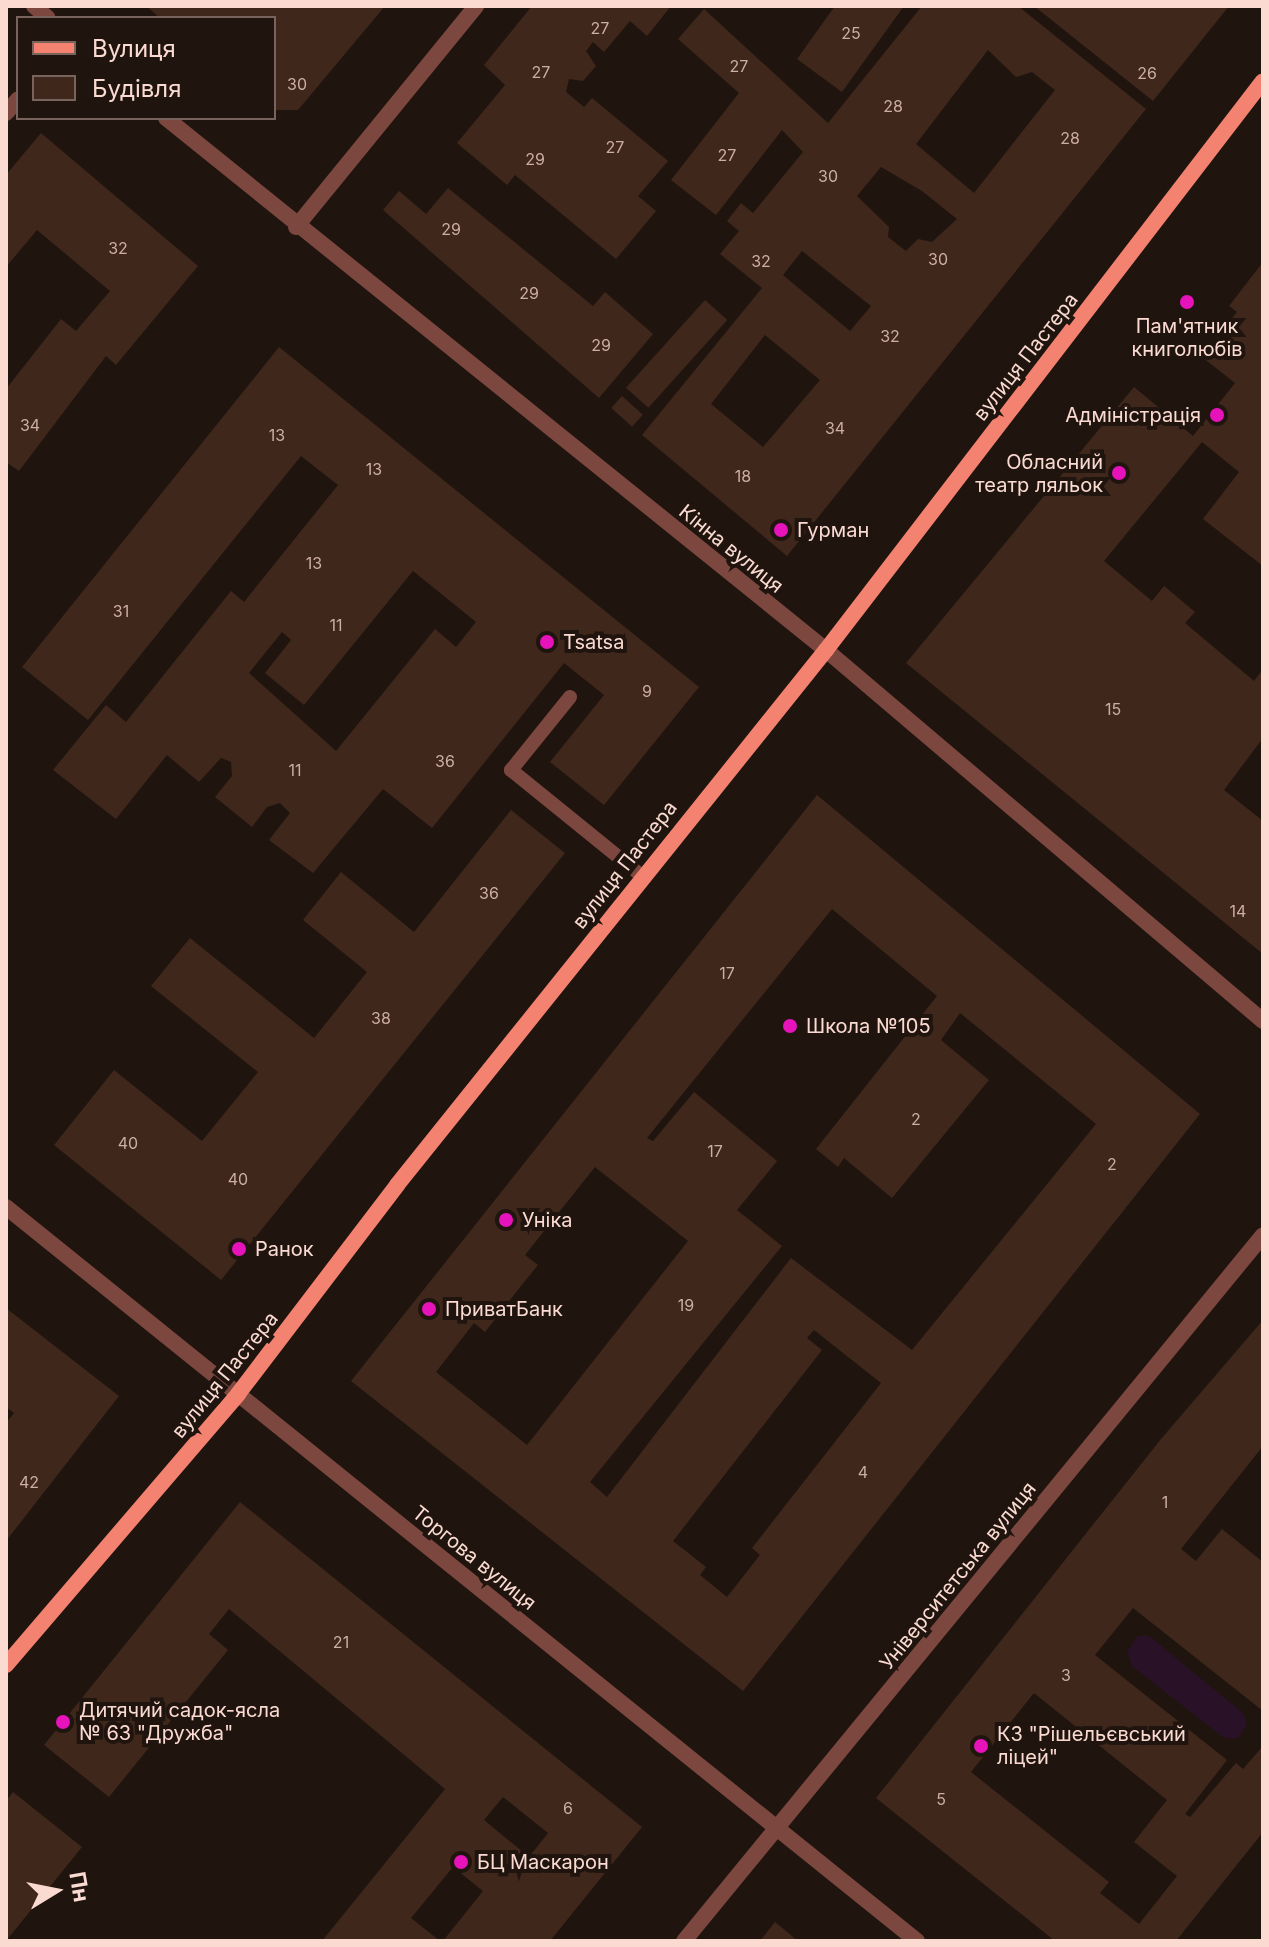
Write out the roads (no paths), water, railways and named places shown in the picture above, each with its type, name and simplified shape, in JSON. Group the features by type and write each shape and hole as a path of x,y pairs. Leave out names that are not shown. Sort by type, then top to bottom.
{"street":[{"path":"296,227 476,6"},
{"name":"вулиця Пастера","path":"6,1665 238,1394 642,876 826,650 1263,81"},
{"name":"Кінна вулиця","path":"168,120 296,227 826,650 1263,1021"},
{"name":"Торгова вулиця","path":"6,1207 917,1941"},
{"name":"Університетська вулиця","path":"684,1941 780,1831 1263,1235"}],"lane":[{"path":"570,697 511,770 642,876"}],"place":[{"name":"Пам'ятник книголюбів","path":"1187,302"},
{"name":"Адміністрація","path":"1217,415"},
{"name":"Обласний театр ляльок","path":"1119,473"},
{"name":"Гурман","path":"781,530"},
{"name":"Tsatsa","path":"547,642"},
{"name":"Школа №105","path":"790,1026"},
{"name":"Уніка","path":"506,1220"},
{"name":"Ранок","path":"239,1249"},
{"name":"ПриватБанк","path":"429,1309"},
{"name":"Дитячий садок-ясла № 63 \"Дружба\"","path":"63,1722"},
{"name":"КЗ \"Рішельєвський ліцей\"","path":"981,1746"},
{"name":"БЦ Маскарон","path":"461,1862"}]}
